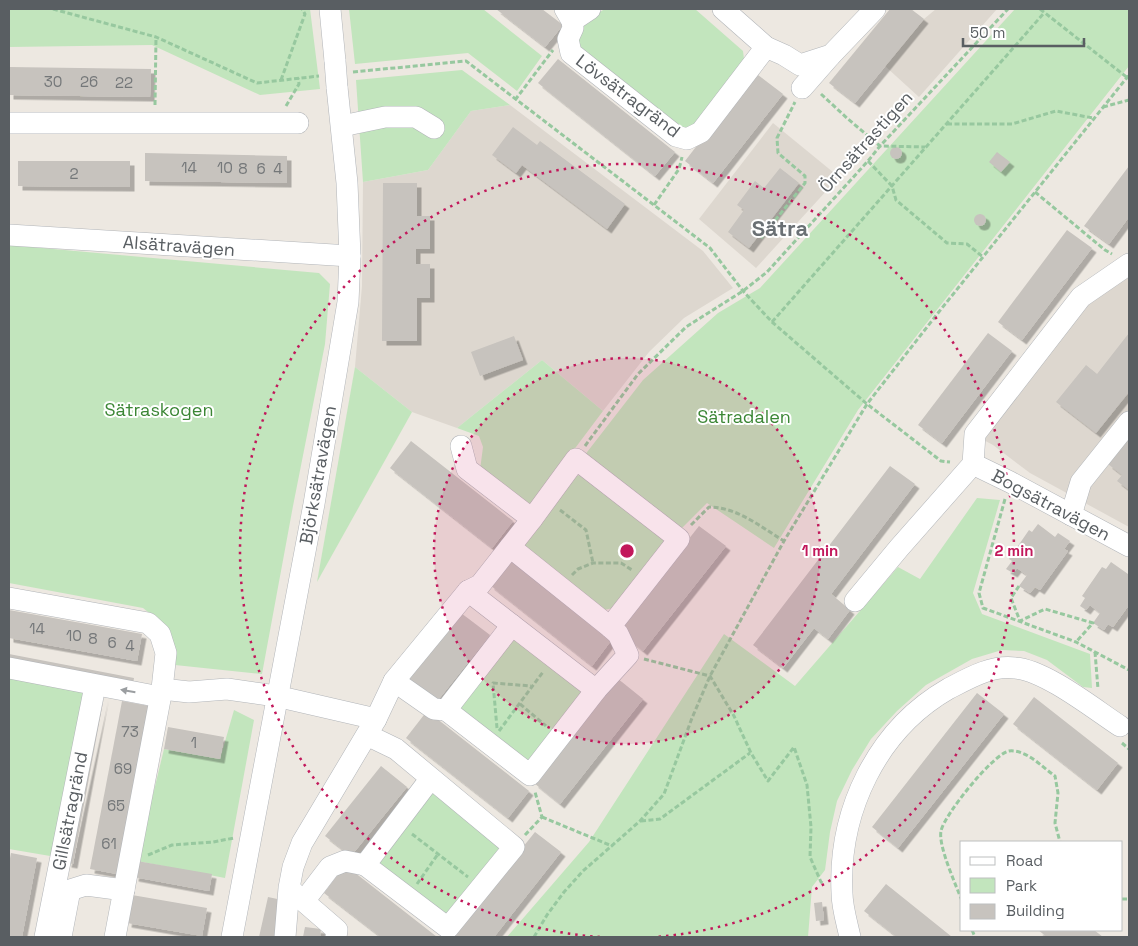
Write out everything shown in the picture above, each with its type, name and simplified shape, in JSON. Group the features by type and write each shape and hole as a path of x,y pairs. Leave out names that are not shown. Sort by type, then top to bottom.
{"street":[{"name":"Björksätravägen","path":"232,937 276,696 314,504 348,302 350,256 347,183 330,9"},
{"path":"723,9 766,47 800,65 830,56"},
{"path":"807,82 876,9"},
{"name":"Lövsätragränd","path":"574,19 571,53 676,136 687,139 701,132 766,47"},
{"path":"9,123 154,123 291,116"},
{"path":"342,126 385,117 416,117 434,128"},
{"name":"Alsätravägen","path":"9,235 350,256"},
{"path":"855,601 973,464 975,434 1081,297 1129,264"},
{"path":"1071,515 1080,482 1129,422"},
{"path":"461,446 467,469 532,519"},
{"path":"285,937 296,894 293,867 302,844 371,727 394,680 468,591 480,585 576,459 679,539 610,628"},
{"name":"Bogsätravägen","path":"973,464 1129,546"},
{"path":"394,680 434,710 446,710 530,775 596,690 628,655 618,634 510,546"},
{"path":"468,591 596,690"},
{"path":"9,598 148,623 160,634 166,653 161,693 115,937"},
{"path":"446,710 512,625"},
{"path":"850,937 842,894 842,863 846,834 854,803 870,767 894,734 930,700 971,677 1003,667 1018,668 1032,671 1052,681 1120,726"},
{"path":"9,668 95,686 161,693 227,689 276,696 371,727 396,750 514,847 448,928 365,865 345,861 330,867 296,894"},
{"name":"Gillsätragränd","path":"45,937 95,686"},
{"path":"365,865 431,778"},
{"name":"Gillsätragränd","path":"61,937 70,890 86,886 124,890"},
{"path":"296,894 337,930 336,937"}],"path":[{"path":"53,9 156,37 256,83 466,61 710,248 743,291 772,322 867,404 942,461 973,464"},
{"path":"281,80 305,14 302,9"},
{"name":"Örnsätrastigen","path":"576,459 638,374 686,327 743,291 767,272 880,146 1008,9"},
{"path":"534,937 547,914 583,871 640,821 664,794 692,718 710,676 784,541 867,404 1093,118 1129,77 1040,9"},
{"path":"772,322 1044,13"},
{"path":"515,100 556,47 574,19"},
{"path":"154,123 156,37"},
{"path":"291,116 299,84 298,78"},
{"path":"761,238 805,183 805,176 778,153 777,138 807,82 880,146 926,147"},
{"path":"1102,107 1129,100"},
{"path":"946,124 1012,124 1056,111 1093,118"},
{"path":"654,205 679,169 687,139"},
{"path":"868,161 892,186 896,200 947,242 967,244 983,257"},
{"path":"1035,192 1105,250"},
{"path":"1010,482 979,593 983,608 1076,642 1129,670"},
{"path":"547,499 586,530 593,563"},
{"path":"696,520 709,507 719,507 745,517 784,541"},
{"path":"561,588 578,569 593,563 621,563 647,580"},
{"path":"1020,586 1011,598 1020,621"},
{"path":"1020,621 1045,609 1092,623 1076,642"},
{"path":"1095,652 1096,687"},
{"path":"628,655 710,676 734,716 751,753 768,781 794,747 808,785 811,826 810,857 821,882 842,894"},
{"path":"532,686 493,682 498,733 554,657"},
{"path":"520,704 560,737"},
{"path":"960,896 942,846 941,832 947,817 986,767 1000,754 1009,751 1022,752 1055,776 1058,793 1055,823 1060,841"},
{"path":"640,821 660,819 751,753"},
{"path":"530,775 542,817"},
{"path":"542,817 612,846"},
{"path":"514,847 542,817"},
{"path":"397,823 481,887"},
{"path":"129,863 172,845 213,842 251,834"},
{"path":"408,898 438,854"}],"shaded area":[{"path":"936,9 997,9 919,97 885,66 924,19"},
{"path":"510,105 703,251 733,288 684,318 649,352 603,411 542,360 457,428 412,412 355,367 362,286 363,182 428,170 471,111"},
{"path":"773,123 839,177 756,268 699,219"},
{"path":"1129,275 1129,527 1030,473 993,445 980,438 1088,305"}],"green space":[{"path":"9,9 310,9 320,89 260,95 152,45 9,47"},
{"path":"349,9 483,9 542,56 517,91 468,53 355,64"},
{"path":"605,9 695,9 743,51 744,59 687,136 574,49 584,21"},
{"name":"Sätradalen","path":"1015,9 1129,9 1129,66 858,410 774,548 707,503 678,532 584,456 643,380 718,313 760,288"},
{"path":"462,70 510,105 471,111 428,170 363,182 356,80"},
{"name":"Sätraskogen","path":"9,245 319,273 330,284 325,344 262,674 175,665 167,627 143,608 9,583"},
{"path":"542,360 603,411 534,503 524,503 480,470 483,447 479,436 457,428"},
{"path":"355,367 412,412 317,582"},
{"path":"581,475 663,534 664,544 618,607 604,610 525,549 524,539 574,476"},
{"path":"977,498 1000,500 973,593 982,614 1090,654 1092,688 1083,687 1047,660 1024,651 1002,650 972,659 926,685 897,711 871,739 852,770 837,801 830,832 825,870 812,887 808,937 507,937 589,842 724,634 795,686 898,567 920,579"},
{"path":"518,639 579,686 583,695 536,759 524,761 462,714 461,703 511,641"},
{"path":"9,674 82,689 86,695 56,857 9,849"},
{"path":"234,710 254,720 225,878 137,861 164,749 220,759"},
{"path":"436,790 500,842 500,852 450,916 379,867 379,859 430,792"}],"building":[{"path":"496,9 542,9 563,25 545,47"},
{"path":"890,9 911,9 924,19 855,103 829,83"},
{"path":"558,59 675,152 655,176 538,83"},
{"path":"9,67 151,69 150,97 9,95"},
{"path":"754,72 783,94 713,183 685,161"},
{"path":"513,127 537,145 540,141 625,204 607,229 522,165 516,173 492,155"},
{"path":"894,147 898,147 902,153 898,159 894,159 890,155 890,151"},
{"path":"997,152 1010,162 1001,172 989,162"},
{"path":"145,153 287,156 287,183 145,181"},
{"path":"18,161 130,161 130,187 18,186"},
{"path":"1129,166 1129,217 1109,244 1084,226"},
{"path":"780,168 799,183 749,248 728,232 744,210 737,205 755,181 764,188"},
{"path":"383,183 417,183 417,216 430,216 430,249 416,249 416,264 430,264 430,298 417,298 417,341 382,341"},
{"path":"978,214 982,214 986,220 982,226 978,226 974,222 974,218"},
{"path":"1067,230 1092,248 1022,340 998,322"},
{"path":"988,333 1012,351 942,443 918,425"},
{"path":"1129,333 1129,392 1096,433 1056,402 1086,365 1097,374"},
{"path":"514,336 523,360 480,376 471,352"},
{"path":"1129,437 1129,490 1117,481 1122,475 1108,464"},
{"path":"411,441 513,521 492,548 390,468"},
{"path":"890,466 915,484 831,594 850,610 828,639 814,628 783,668 753,645"},
{"path":"1038,524 1055,537 1058,533 1070,541 1064,549 1068,551 1040,590 1035,587 1030,593 1019,586 1027,575 1017,568 1013,573 1006,569 1012,561 1009,559 1029,530 1032,532"},
{"path":"699,526 726,546 643,651 617,630"},
{"path":"511,558 613,638 592,666 490,585"},
{"path":"1111,562 1128,574 1129,572 1129,605 1113,627 1108,624 1104,630 1093,623 1100,613 1090,605 1086,610 1080,606 1085,598 1082,596 1102,567 1106,569"},
{"path":"9,610 142,634 137,661 9,638"},
{"path":"461,613 490,635 434,705 405,683"},
{"path":"9,654 134,678 133,684 9,661"},
{"path":"617,678 643,699 560,804 534,783"},
{"path":"977,693 1004,714 898,848 872,827"},
{"path":"104,697 73,864 67,863"},
{"path":"1034,697 1118,763 1097,790 1013,724"},
{"path":"122,701 149,706 117,874 90,869"},
{"path":"427,711 529,791 508,818 406,738"},
{"path":"168,727 224,737 220,759 164,749"},
{"path":"381,766 407,787 351,856 325,836"},
{"path":"535,832 561,852 494,937 453,937 452,936"},
{"path":"11,853 37,858 22,937 9,937 9,864"},
{"path":"137,861 212,874 209,891 134,877"},
{"path":"345,865 437,937 381,937 324,893"},
{"path":"886,884 952,937 897,937 864,911"},
{"path":"132,895 207,908 202,936 127,923"},
{"path":"268,897 282,900 274,937 259,937"},
{"path":"822,902 824,920 816,921 814,903"},
{"path":"305,927 321,929 320,937 303,937"},
{"path":"1039,931 1095,931 1103,937 1047,937"}],"district":[{"name":"Sätra","path":"780,228"}]}
